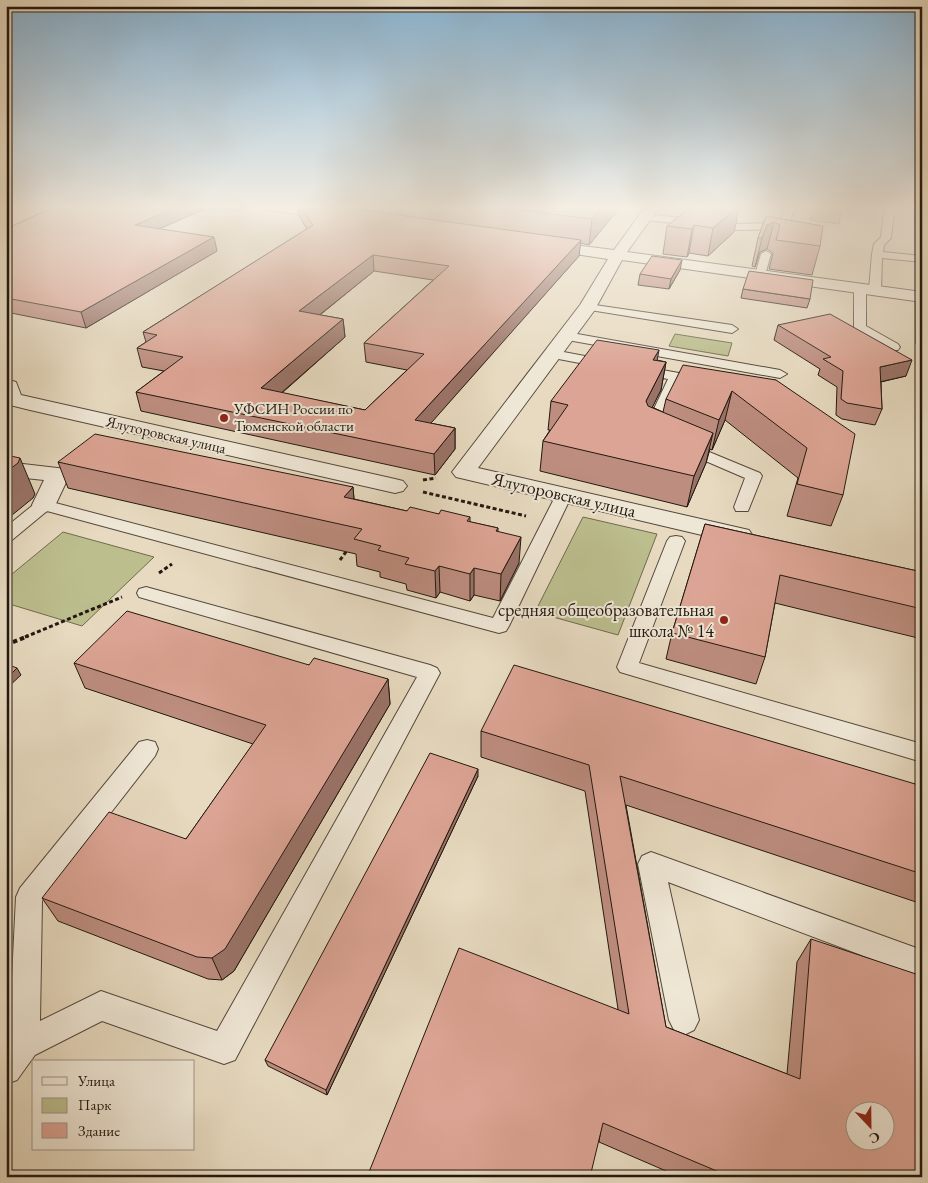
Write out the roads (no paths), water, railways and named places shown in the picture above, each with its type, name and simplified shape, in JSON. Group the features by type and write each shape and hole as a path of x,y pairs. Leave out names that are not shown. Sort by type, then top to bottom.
{"street":[{"name":"Ялуторовская улица","path":"614,261 588,307 464,472 758,540"},
{"path":"656,261 868,289 922,298"},
{"name":"Ялуторовская улица","path":"8,395 37,406 395,486"},
{"path":"6,468 58,474 44,505"}],"lane":[{"path":"760,275 764,261"},
{"path":"875,261 860,328 894,347"},
{"path":"922,298 922,343"},
{"path":"588,307 732,329"},
{"path":"566,336 780,374"},
{"path":"553,354 713,384"},
{"path":"676,376 650,432 754,476 742,507"},
{"path":"6,536 44,505 499,626 564,495"},
{"path":"676,541 627,668 922,753"},
{"path":"6,1069 24,1044 101,1006 224,1049 430,673 142,588"},
{"path":"24,1044 29,897 147,750"},
{"path":"684,1020 651,864 922,964"}],"place":[{"name":"УФСИН России по Тюменской области","path":"224,418"},
{"name":"средняя общеобразовательная школа № 14","path":"724,620"}]}
